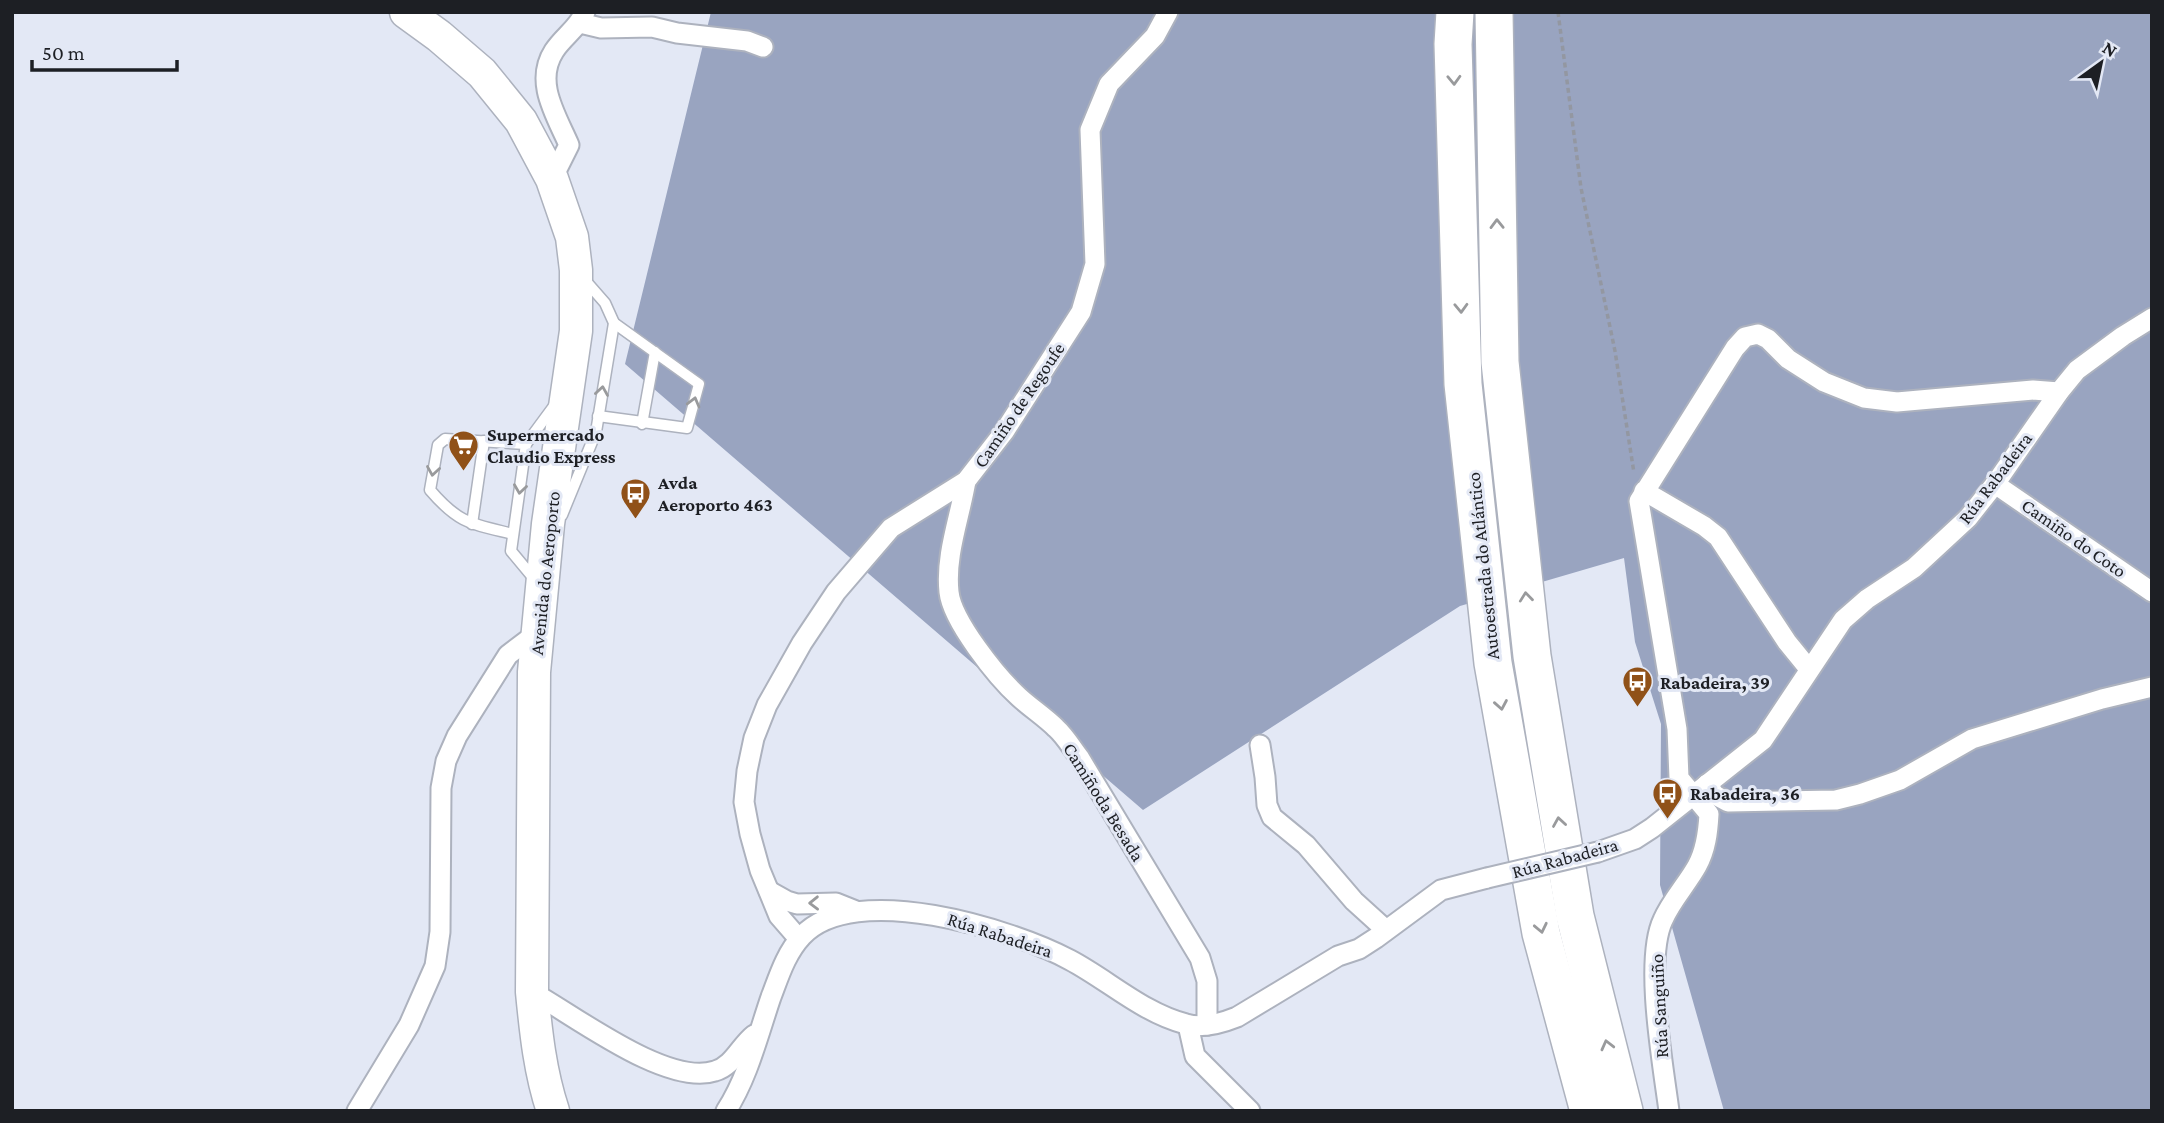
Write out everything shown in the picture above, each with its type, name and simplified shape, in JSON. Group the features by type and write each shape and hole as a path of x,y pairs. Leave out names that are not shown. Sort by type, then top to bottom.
{"highway":[{"name":"Autoestrada do Atlántico","path":"1455,12 1453,44 1463,384 1493,663 1541,933 1589,1111"},
{"name":"Autoestrada do Atlántico","path":"1494,12 1500,362 1532,656 1575,916 1624,1111"}],"main road":[{"name":"Avenida do Aeroporto","path":"406,12 462,55 502,94 535,144 552,179 572,237 576,270 576,331 546,546 534,672 532,992 543,1080 553,1111"}],"street":[{"name":"Camiño de Regoufe","path":"799,939 779,916 757,858 744,802 754,738 767,705 802,643 836,592 891,528 966,481 1004,432 1081,312 1095,264 1090,130 1109,84 1155,36 1168,12"},
{"path":"552,179 569,145 550,101 544,76 553,53 582,18 601,28 652,27 677,33 747,41 763,47"},
{"name":"Rúa Rabadeira","path":"726,1111 740,1083 778,977 790,953 799,939 834,916 888,911 931,914 979,925 1070,960 1137,1001 1197,1025 1220,1024 1237,1017 1338,956 1359,948 1441,890 1598,852 1635,839 1763,740 1832,635 1853,610 1914,568 1968,518 2077,370 2152,318"},
{"path":"1809,669 1787,642 1718,537 1704,526 1642,496 1735,348 1745,337 1758,334 1788,359 1824,382 1864,398 1897,402 2033,390 2059,391"},
{"name":"Camiñoda Besada","path":"966,481 960,518 950,551 949,594 960,622 987,661 1010,687 1058,729 1079,757 1200,958 1207,981 1197,1025 1195,1056 1250,1111"},
{"name":"Camiño do Coto","path":"1995,484 2152,593"},
{"name":"Rúa Sanguiño","path":"1642,496 1677,729 1679,778 1699,790 1701,802 1709,814 1707,840 1699,864 1662,920 1656,942 1657,1018 1669,1111"},
{"path":"357,1111 409,1025 435,966 440,932 441,788 446,761 457,736 508,654 537,633"},
{"path":"1699,790 1728,802 1836,800 1900,780 1972,739 2102,699 2152,687"},
{"path":"1260,745 1267,806 1272,817 1306,845 1354,901 1386,930"},
{"name":"Rúa Rabadeira","path":"769,891 797,904 836,903 860,912"},
{"name":"Rúa Rabadeira","path":"532,992 633,1054 680,1070 706,1073 726,1066 746,1041 760,1030"}],"lane":[{"path":"546,546 570,497 596,432 614,323 606,303 576,270"},
{"path":"598,416 687,428 699,384 614,323"},
{"path":"642,424 655,352"},
{"path":"541,588 510,551 526,444 569,386"},
{"path":"513,534 465,523 430,490 438,445 445,439 526,444"},
{"path":"472,524 484,441"}],"path":[{"path":"1558,12 1581,188 1642,496"}],"shaded area":[{"path":"711,12 2152,12 2152,1111 1724,1111 1660,885 1661,724 1635,642 1624,558 1460,606 1143,810 625,364"}],"place":[{"name":"Supermercado Claudio Express","path":"464,472"},
{"name":"Avda Aeroporto 463","path":"635,520"},
{"name":"Rabadeira, 39","path":"1637,709"},
{"name":"Rabadeira, 36","path":"1667,820"}]}
